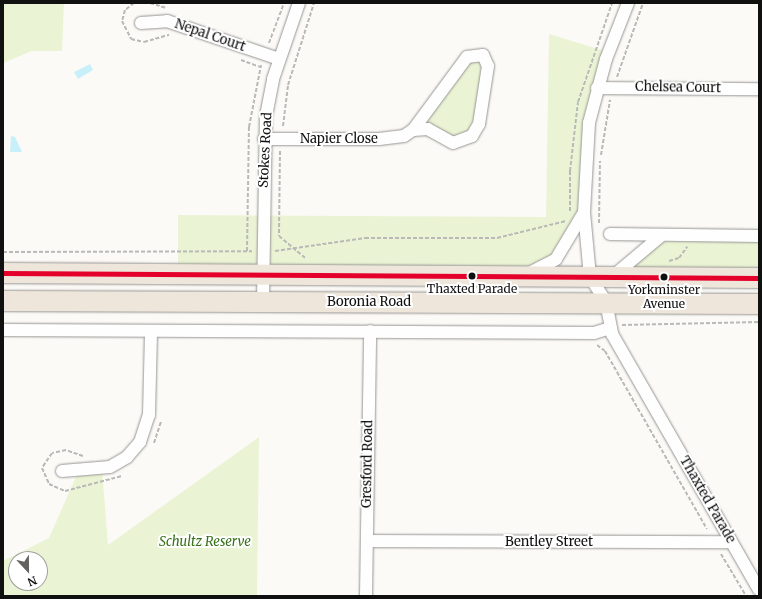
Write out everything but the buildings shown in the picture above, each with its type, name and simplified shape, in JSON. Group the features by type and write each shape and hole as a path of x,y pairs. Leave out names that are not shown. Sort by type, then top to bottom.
{"main road":[{"name":"Boronia Road","path":"3,273 759,278"},
{"name":"Boronia Road","path":"3,301 606,302 759,304"}],"street":[{"name":"Stokes Road","path":"263,301 264,139 279,59 299,3"},
{"path":"606,302 590,277 584,212 586,156 597,88 628,3"},
{"name":"Nepal Court","path":"141,23 167,21 279,59"},
{"name":"Napier Close","path":"264,139 389,139 413,130 425,128 453,143 472,136 479,124 487,71 483,55 467,57 413,130"},
{"name":"Chelsea Court","path":"597,88 759,89"},
{"path":"514,276 547,266 556,259 584,212"},
{"path":"610,234 759,236"},
{"path":"612,277 662,235"},
{"name":"Thaxted Parade","path":"606,302 615,327 731,542 759,590"},
{"path":"3,330 594,333 615,327"},
{"path":"62,471 110,467 127,457 140,442 149,414 151,331"},
{"name":"Gresford Road","path":"366,596 370,331"},
{"name":"Bentley Street","path":"367,541 731,542"}],"path":[{"path":"134,3 125,10 122,21 131,39 144,42 163,35 174,36"},
{"path":"269,43 284,3"},
{"path":"290,126 282,126 285,95 314,3"},
{"path":"616,77 643,3"},
{"path":"238,59 260,67 249,127 247,251"},
{"path":"599,222 601,154 611,95"},
{"path":"280,151 278,232 289,248 310,260"},
{"path":"274,251 365,238 498,238 570,221"},
{"path":"666,262 679,258 689,243"},
{"path":"3,252 252,251"},
{"path":"615,327 759,322"},
{"path":"600,346 707,529"},
{"path":"151,447 162,414"},
{"path":"88,458 66,450 52,453 43,463 43,474 49,484 65,490 109,482 127,472"},
{"path":"722,555 746,596"}],"green space":[{"path":"3,3 64,3 62,51 32,51 3,63"},
{"path":"549,34 608,52 597,88 584,212 547,266 178,275 178,215 546,217"},
{"path":"483,55 479,124 467,140 421,128 464,61"},
{"path":"662,235 759,236 759,278 612,277"},
{"name":"Schultz Reserve","path":"259,437 257,596 3,596 3,561 8,558 8,591 48,591 48,551 23,551 49,538 78,472 102,469 108,545"}],"water":[{"path":"90,64 93,70 78,79 74,72"},
{"path":"11,136 15,137 22,152 10,152"}],"transit line":[{"path":"3,273 759,278"}],"place":[{"name":"Thaxted Parade","path":"472,276"},
{"name":"Yorkminster Avenue","path":"664,277"}]}
